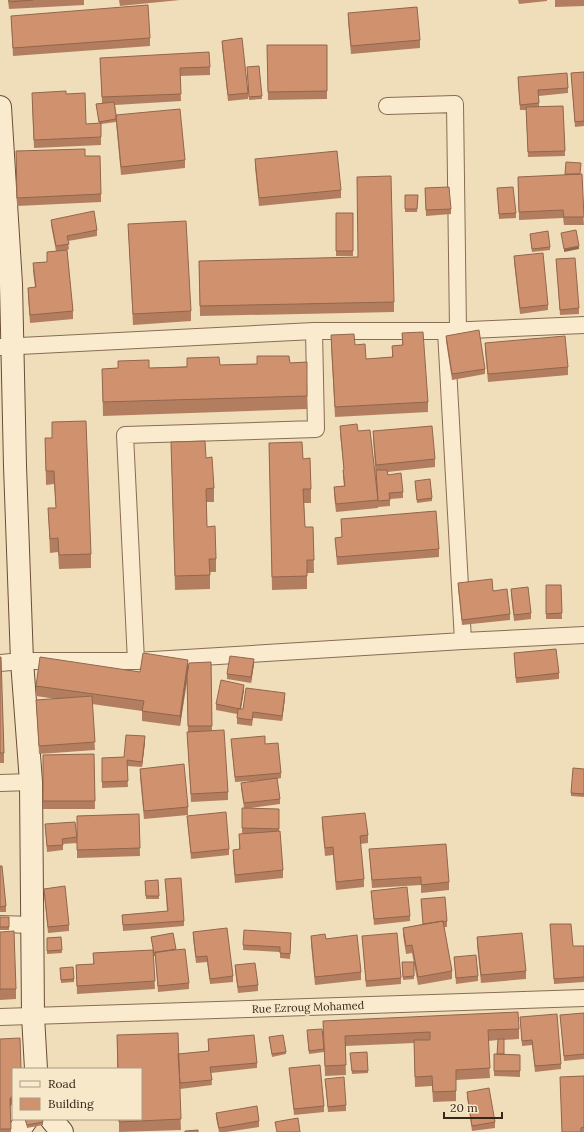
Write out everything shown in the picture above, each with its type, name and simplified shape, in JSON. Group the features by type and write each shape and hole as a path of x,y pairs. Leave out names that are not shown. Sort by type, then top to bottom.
{"main road":[{"path":"0,107 12,284 6,347 14,466 22,661 31,782 33,1016 36,1068"},
{"path":"18,1132 26,1120"},
{"path":"52,1120 62,1132"}],"street":[{"path":"386,106 455,104 452,330 462,641"},
{"path":"6,347 314,331 452,330 584,325"},
{"path":"136,662 125,435 316,429 314,331"},
{"path":"0,663 22,661 136,662 462,641 584,635"},
{"path":"0,783 31,782"},
{"path":"0,924 32,925"},
{"name":"Rue Ezroug Mohamed","path":"0,1017 584,998"}],"building":[{"path":"9,0 33,0 9,2"},
{"path":"148,5 150,38 13,48 11,16"},
{"path":"417,7 420,40 351,46 348,13"},
{"path":"242,38 248,93 228,95 222,41"},
{"path":"267,45 327,45 327,91 268,92"},
{"path":"209,52 210,67 180,68 181,94 102,97 100,58"},
{"path":"259,66 262,96 249,97 247,67"},
{"path":"584,72 584,121 575,122 571,73"},
{"path":"567,73 568,88 538,90 539,103 520,105 518,77"},
{"path":"66,91 66,94 85,93 86,124 101,123 101,137 34,140 32,93"},
{"path":"114,102 116,119 99,122 96,104"},
{"path":"563,106 565,151 528,152 526,107"},
{"path":"180,109 185,160 121,167 116,115"},
{"path":"85,149 85,156 100,156 101,194 17,198 16,151"},
{"path":"337,151 341,190 259,198 255,159"},
{"path":"566,162 581,163 580,174 565,174"},
{"path":"582,174 584,217 564,217 563,210 519,212 518,177"},
{"path":"391,176 394,302 200,306 199,261 358,257 357,177"},
{"path":"449,187 451,209 426,210 425,188"},
{"path":"513,187 516,213 499,214 497,188"},
{"path":"405,195 418,195 417,209 405,209"},
{"path":"94,211 97,230 67,236 69,244 56,246 51,220"},
{"path":"336,213 353,213 353,251 336,251"},
{"path":"186,221 191,311 133,314 128,224"},
{"path":"576,230 579,246 564,249 561,233"},
{"path":"548,231 550,247 532,249 530,234"},
{"path":"67,250 73,311 30,315 28,288 36,287 33,263 47,262 47,252"},
{"path":"543,253 548,305 520,308 514,256"},
{"path":"575,258 579,308 560,310 556,259"},
{"path":"479,330 485,369 452,374 446,336"},
{"path":"423,332 428,402 335,407 331,335 354,334 355,345 365,344 366,359 393,357 392,346 403,345 402,333"},
{"path":"565,336 568,367 488,374 485,343"},
{"path":"257,356 289,356 290,363 307,362 307,396 103,402 102,369 118,368 118,361 149,360 149,368 187,367 187,358 219,357 220,365 257,364"},
{"path":"86,421 91,554 59,555 58,538 50,539 48,508 56,508 54,471 46,471 45,438 52,438 52,422"},
{"path":"357,424 358,431 370,430 378,500 336,504 334,487 345,486 340,426"},
{"path":"432,426 435,459 376,465 373,431"},
{"path":"205,441 206,458 212,457 214,488 206,489 207,527 215,526 216,559 209,559 210,575 175,576 171,442"},
{"path":"302,442 303,459 310,458 311,489 303,489 305,527 313,527 314,560 307,560 307,576 272,577 269,443"},
{"path":"376,470 387,470 388,475 401,473 403,492 389,493 390,500 378,501"},
{"path":"430,479 432,498 417,500 415,481"},
{"path":"436,511 439,549 337,557 335,538 342,537 341,519"},
{"path":"492,579 493,591 507,589 510,614 462,620 458,583"},
{"path":"546,585 561,585 562,613 546,614"},
{"path":"528,587 531,613 514,615 511,589"},
{"path":"556,649 559,673 516,678 514,653"},
{"path":"143,653 188,660 180,716 142,711 144,701 36,686 40,657 140,672"},
{"path":"230,656 254,659 251,677 227,674"},
{"path":"1,657 4,753 0,753"},
{"path":"211,662 212,726 188,726 187,676 189,663"},
{"path":"221,680 244,685 240,709 216,704"},
{"path":"246,688 285,693 282,716 253,712 252,720 237,718 238,709 243,709"},
{"path":"92,696 95,742 39,746 36,700"},
{"path":"224,730 228,792 191,794 187,732"},
{"path":"126,735 145,736 142,762 127,760 128,781 102,782 102,758 124,757"},
{"path":"265,736 265,744 278,743 281,773 235,777 231,739"},
{"path":"94,754 95,801 43,801 43,755"},
{"path":"184,764 188,807 144,811 140,769"},
{"path":"573,768 584,769 584,794 571,793"},
{"path":"277,778 280,799 244,803 241,783"},
{"path":"242,808 279,809 279,829 242,828"},
{"path":"226,812 229,849 191,853 187,816"},
{"path":"365,813 368,835 360,836 364,879 336,882 333,847 325,848 322,817"},
{"path":"139,814 140,848 77,850 77,816"},
{"path":"75,822 77,837 62,839 63,845 47,846 45,824"},
{"path":"280,831 283,870 235,875 233,850 240,849 239,834"},
{"path":"446,844 449,882 421,885 421,877 372,880 369,849"},
{"path":"0,866 2,866 6,906 0,907"},
{"path":"181,878 184,921 123,925 122,915 168,911 165,879"},
{"path":"158,880 159,896 146,896 145,881"},
{"path":"65,886 69,925 48,927 44,889"},
{"path":"407,887 410,916 374,919 371,891"},
{"path":"445,897 447,921 423,924 421,899"},
{"path":"0,917 9,917 9,927 0,927"},
{"path":"443,921 452,971 418,977 412,945 406,946 403,928"},
{"path":"550,924 571,924 573,946 584,946 584,977 554,979"},
{"path":"227,928 233,976 210,979 207,956 196,957 193,932"},
{"path":"244,930 291,933 290,954 280,953 280,947 243,945"},
{"path":"14,931 16,989 0,989 0,932"},
{"path":"173,933 176,949 154,953 151,937"},
{"path":"397,933 401,978 366,981 362,936"},
{"path":"522,933 526,971 481,975 477,937"},
{"path":"325,934 326,939 357,935 361,972 315,977 311,936"},
{"path":"61,937 62,950 47,951 47,938"},
{"path":"185,949 189,983 158,986 155,952"},
{"path":"153,950 155,981 77,986 76,965 94,964 93,953"},
{"path":"476,955 478,976 456,978 454,957"},
{"path":"402,962 414,962 414,976 403,977"},
{"path":"255,963 258,985 238,987 235,965"},
{"path":"73,967 74,979 61,980 60,968"},
{"path":"518,1012 519,1029 488,1030 490,1068 456,1070 456,1091 433,1092 432,1076 415,1077 414,1040 430,1040 430,1032 345,1036 346,1065 325,1066 323,1021"},
{"path":"584,1013 584,1054 564,1056 560,1015"},
{"path":"557,1014 561,1064 535,1066 532,1040 522,1041 520,1017"},
{"path":"322,1029 324,1049 309,1051 307,1030"},
{"path":"178,1033 181,1119 119,1122 119,1120 142,1120 142,1068 118,1068 117,1035"},
{"path":"254,1035 257,1063 210,1067 212,1080 180,1083 178,1054 209,1051 208,1039"},
{"path":"283,1035 286,1052 272,1054 269,1037"},
{"path":"20,1038 21,1068 12,1068 12,1096 10,1099 11,1129 0,1129 0,1039"},
{"path":"498,1039 504,1039 504,1054 497,1054"},
{"path":"367,1052 368,1071 352,1071 350,1053"},
{"path":"494,1054 520,1055 520,1071 494,1071"},
{"path":"320,1065 324,1106 294,1109 289,1068"},
{"path":"584,1076 584,1127 581,1128 581,1132 562,1132 560,1077"},
{"path":"344,1077 346,1105 328,1107 325,1079"},
{"path":"489,1088 495,1122 472,1126 467,1092"},
{"path":"257,1106 259,1121 219,1128 216,1113"},
{"path":"298,1118 300,1132 277,1132 275,1122"},
{"path":"25,1120 42,1120 43,1122 27,1125"},
{"path":"198,1130 198,1132 185,1132 185,1131"}]}
